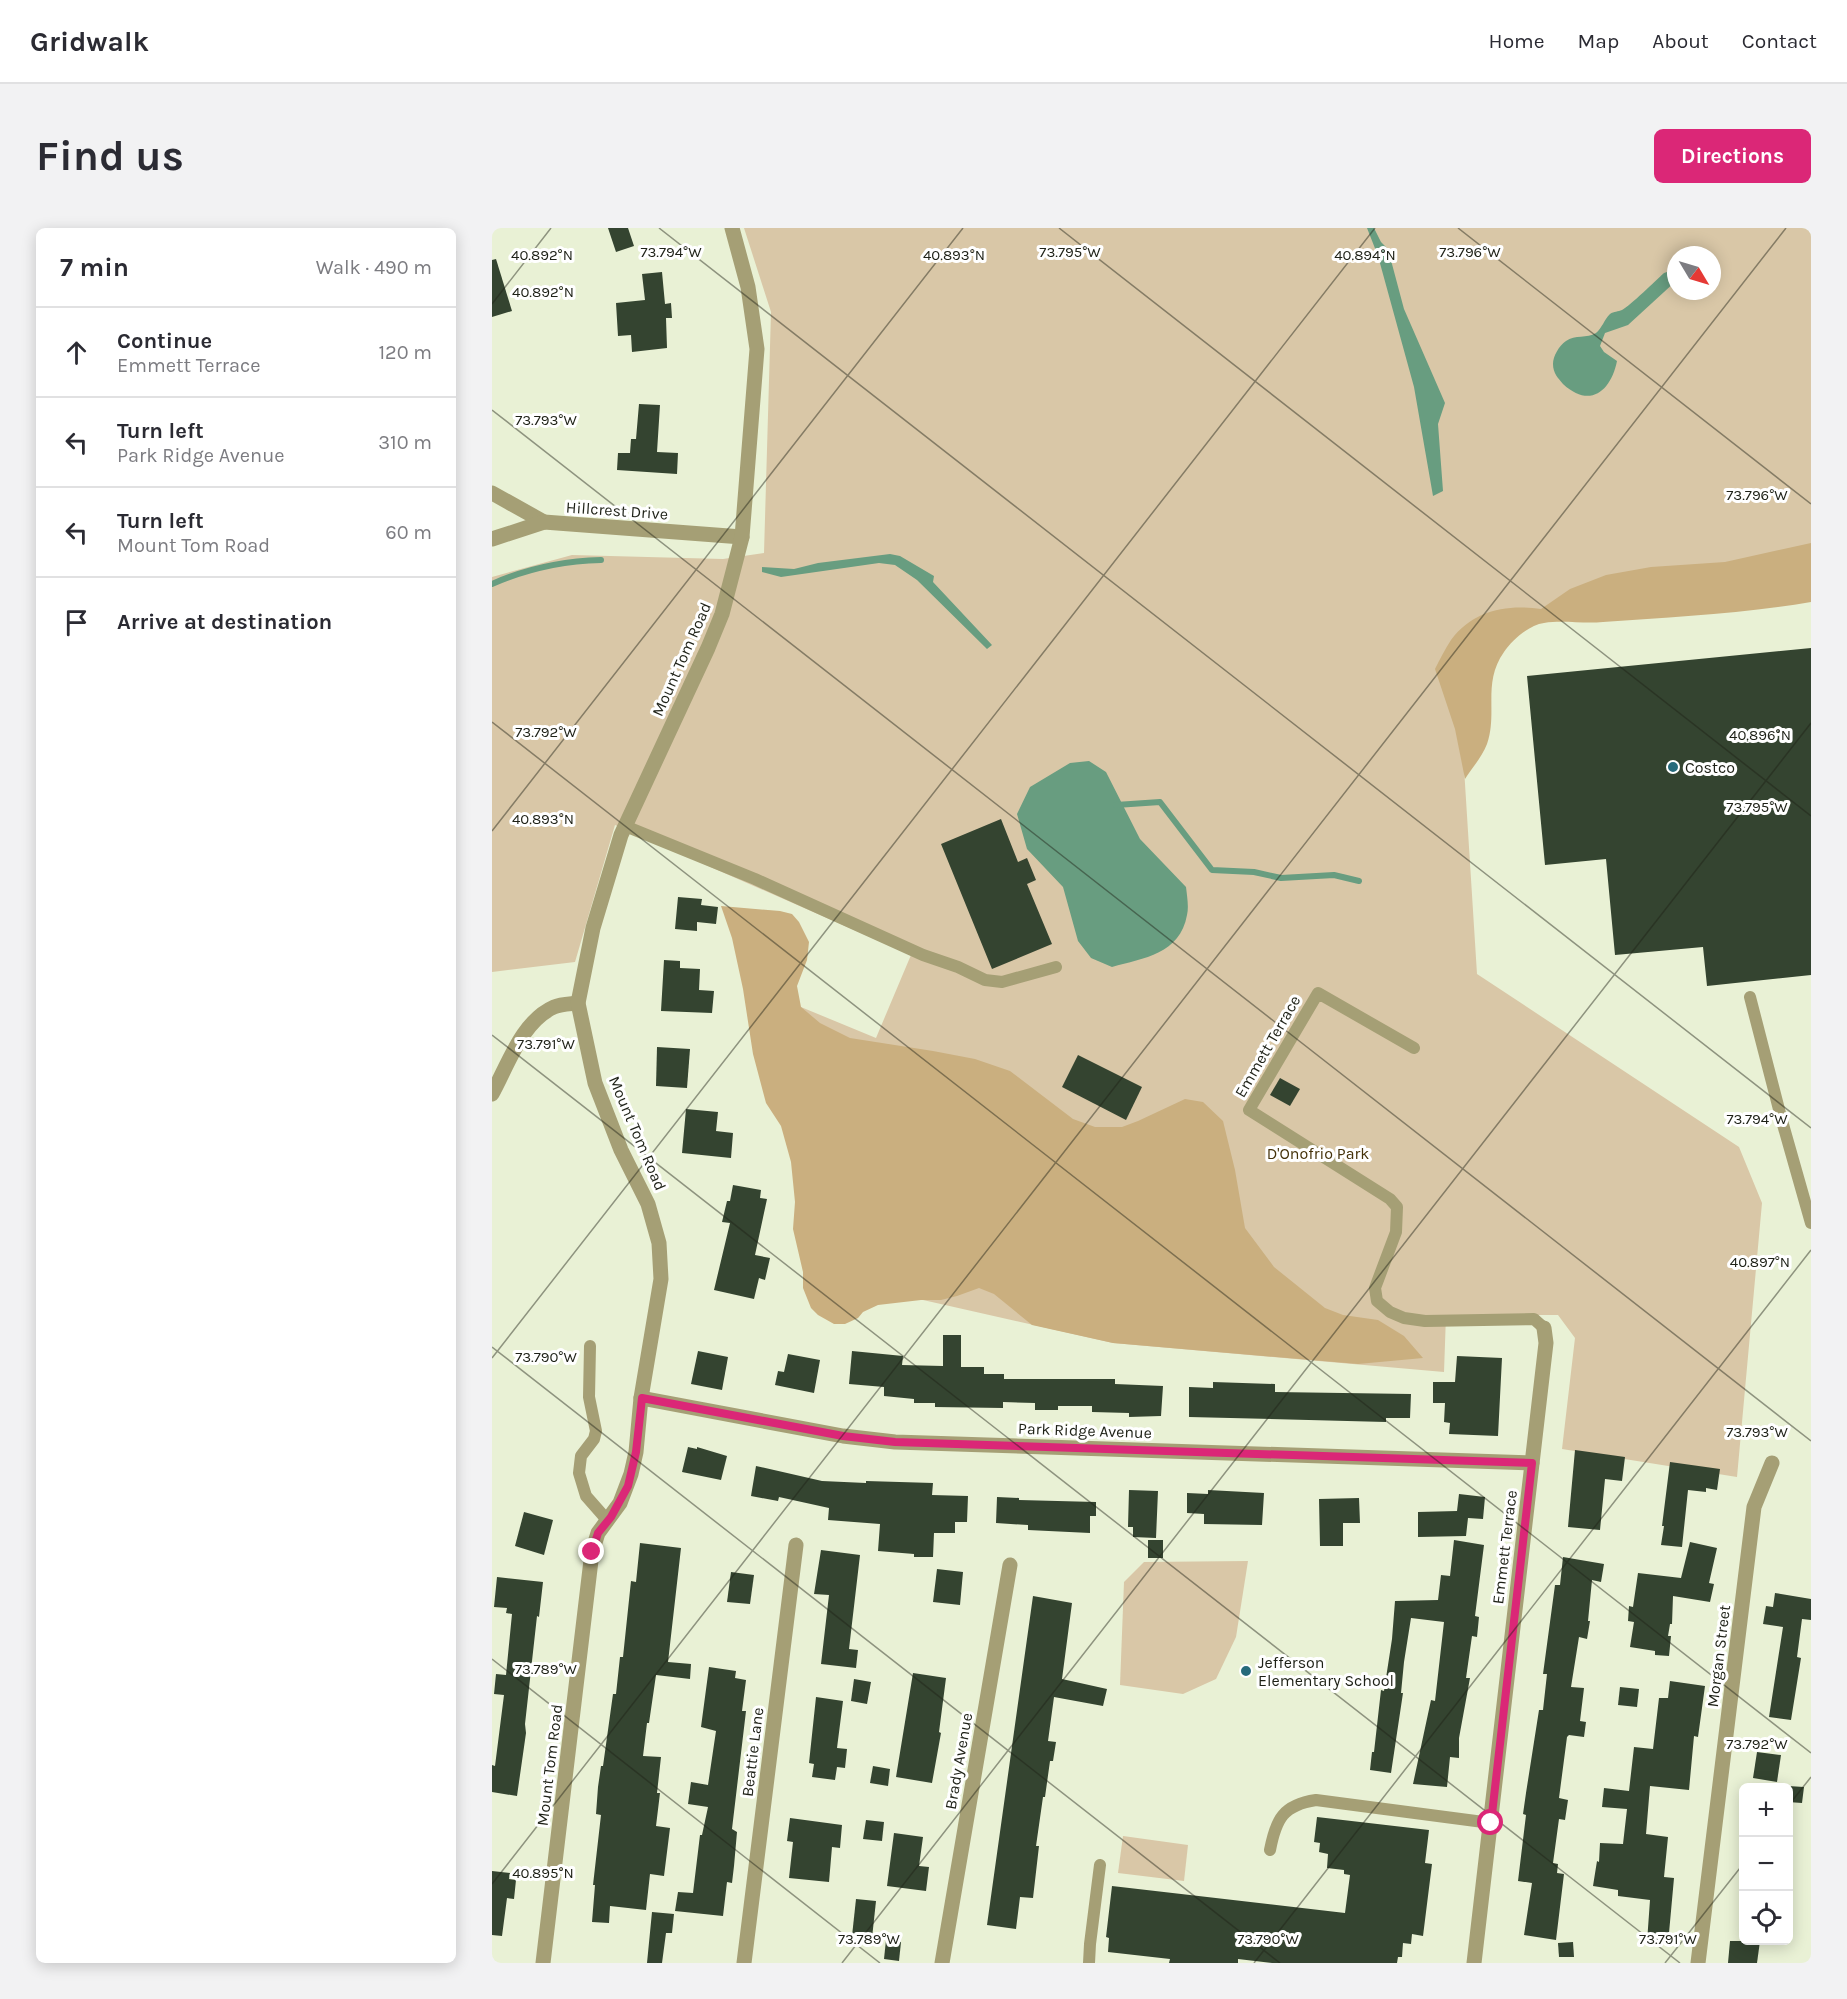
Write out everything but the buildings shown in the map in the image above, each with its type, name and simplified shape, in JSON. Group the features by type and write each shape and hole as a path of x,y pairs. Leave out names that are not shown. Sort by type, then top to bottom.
{"street":[{"name":"Mount Tom Road","path":"543,1963 592,1552 598,1533 620,1503 630,1480 661,1279 658,1243 648,1204 621,1150 595,1083 578,1003 593,928 625,826 712,640 722,614 742,537 756,349 748,287 732,228"},
{"path":"492,493 544,522"},
{"name":"Hillcrest Drive","path":"492,539 544,522 742,537"},
{"path":"492,1094 511,1056 537,1017 555,1006 578,1003"},
{"name":"Emmett Terrace","path":"1474,1963 1546,1342 1544,1328"},
{"name":"Park Ridge Avenue","path":"642,1398 843,1436 895,1442 1532,1463"},
{"name":"Morgan Street","path":"1698,1963 1754,1507 1772,1463"},
{"name":"Beattie Lane","path":"744,1963 796,1545"},
{"name":"Brady Avenue","path":"942,1963 1010,1565"}],"lane":[{"path":"625,826 755,879 923,955 958,967 985,980 1002,982 1056,967"},
{"name":"Emmett Terrace","path":"1414,1048 1318,993 1249,1110 1389,1199 1397,1208 1396,1232 1375,1288 1377,1301 1390,1312 1404,1318 1425,1321 1534,1319 1544,1328"},
{"path":"1750,997 1811,1223"},
{"path":"590,1346 589,1397 596,1431 594,1439 581,1456 579,1473 586,1496 608,1521"},
{"path":"1270,1850 1274,1832 1283,1815 1298,1803 1316,1800 1491,1823"},
{"path":"1089,1963 1100,1865"}],"green space":[{"name":"D'Onofrio Park","path":"744,228 1811,228 1811,576 1498,627 1457,657 1477,974 1739,1147 1762,1203 1737,1477 1562,1449 1575,1338 1558,1315 1446,1315 1444,1372 1113,1343 817,1276 767,993 876,1038 911,955 615,825 575,962 492,972 492,577 572,555 723,559 764,553 771,312"},
{"path":"1248,1561 1236,1637 1216,1679 1183,1694 1120,1685 1124,1582 1144,1562"},
{"path":"1123,1836 1188,1845 1184,1881 1118,1873"}],"shaded area":[{"path":"1367,228 1374,228 1381,242 1388,249 1404,309 1445,403 1438,424 1443,491 1433,496 1414,387 1378,256"},
{"path":"1667,272 1667,289 1628,325 1605,333 1600,346 1604,352 1617,361 1610,381 1604,388 1590,396 1573,391 1563,384 1555,373 1553,364 1555,355 1561,346 1570,339 1596,333 1610,314 1626,308"},
{"path":"1811,543 1811,602 1707,615 1596,622 1551,622 1538,624 1521,634 1504,652 1497,664 1492,686 1490,732 1487,744 1465,779 1455,729 1435,669 1451,640 1470,622 1492,611 1516,608 1541,609 1570,589 1606,575 1651,567 1725,562"},
{"path":"890,554 900,556 934,576 933,582 992,645 987,649 917,580 895,565 879,563 781,577 762,572 762,567 794,569 818,563"},
{"path":"1089,761 1106,772 1140,839 1186,887 1188,912 1177,938 1169,946 1148,957 1112,967 1091,958 1078,941 1063,887 1027,849 1017,814 1030,787 1070,763"},
{"path":"721,906 792,914 799,922 809,942 807,960 797,986 801,1007 820,1023 850,1038 975,1059 1010,1071 1073,1119 1095,1127 1122,1127 1185,1099 1203,1102 1223,1121 1235,1170 1245,1228 1274,1267 1325,1308 1343,1315 1378,1320 1404,1336 1423,1358 1358,1364 1113,1343 1032,1325 994,1294 979,1288 941,1300 878,1305 845,1324 834,1324 818,1315 811,1308 803,1288 803,1272 793,1229 795,1202 791,1162 781,1126 766,1103 753,1054 732,938"}],"waterway":[{"path":"492,584 545,567 601,560"},
{"path":"1116,805 1160,802 1212,870 1254,872 1281,878 1334,875 1359,881"}],"place":[{"name":"Costco","path":"1673,767"},
{"name":"Jefferson Elementary School","path":"1246,1671"}],"route":[{"path":"592,1552 598,1533 620,1503 628,1486 636,1452 642,1398 843,1436 895,1442 1532,1463 1491,1823"}]}
